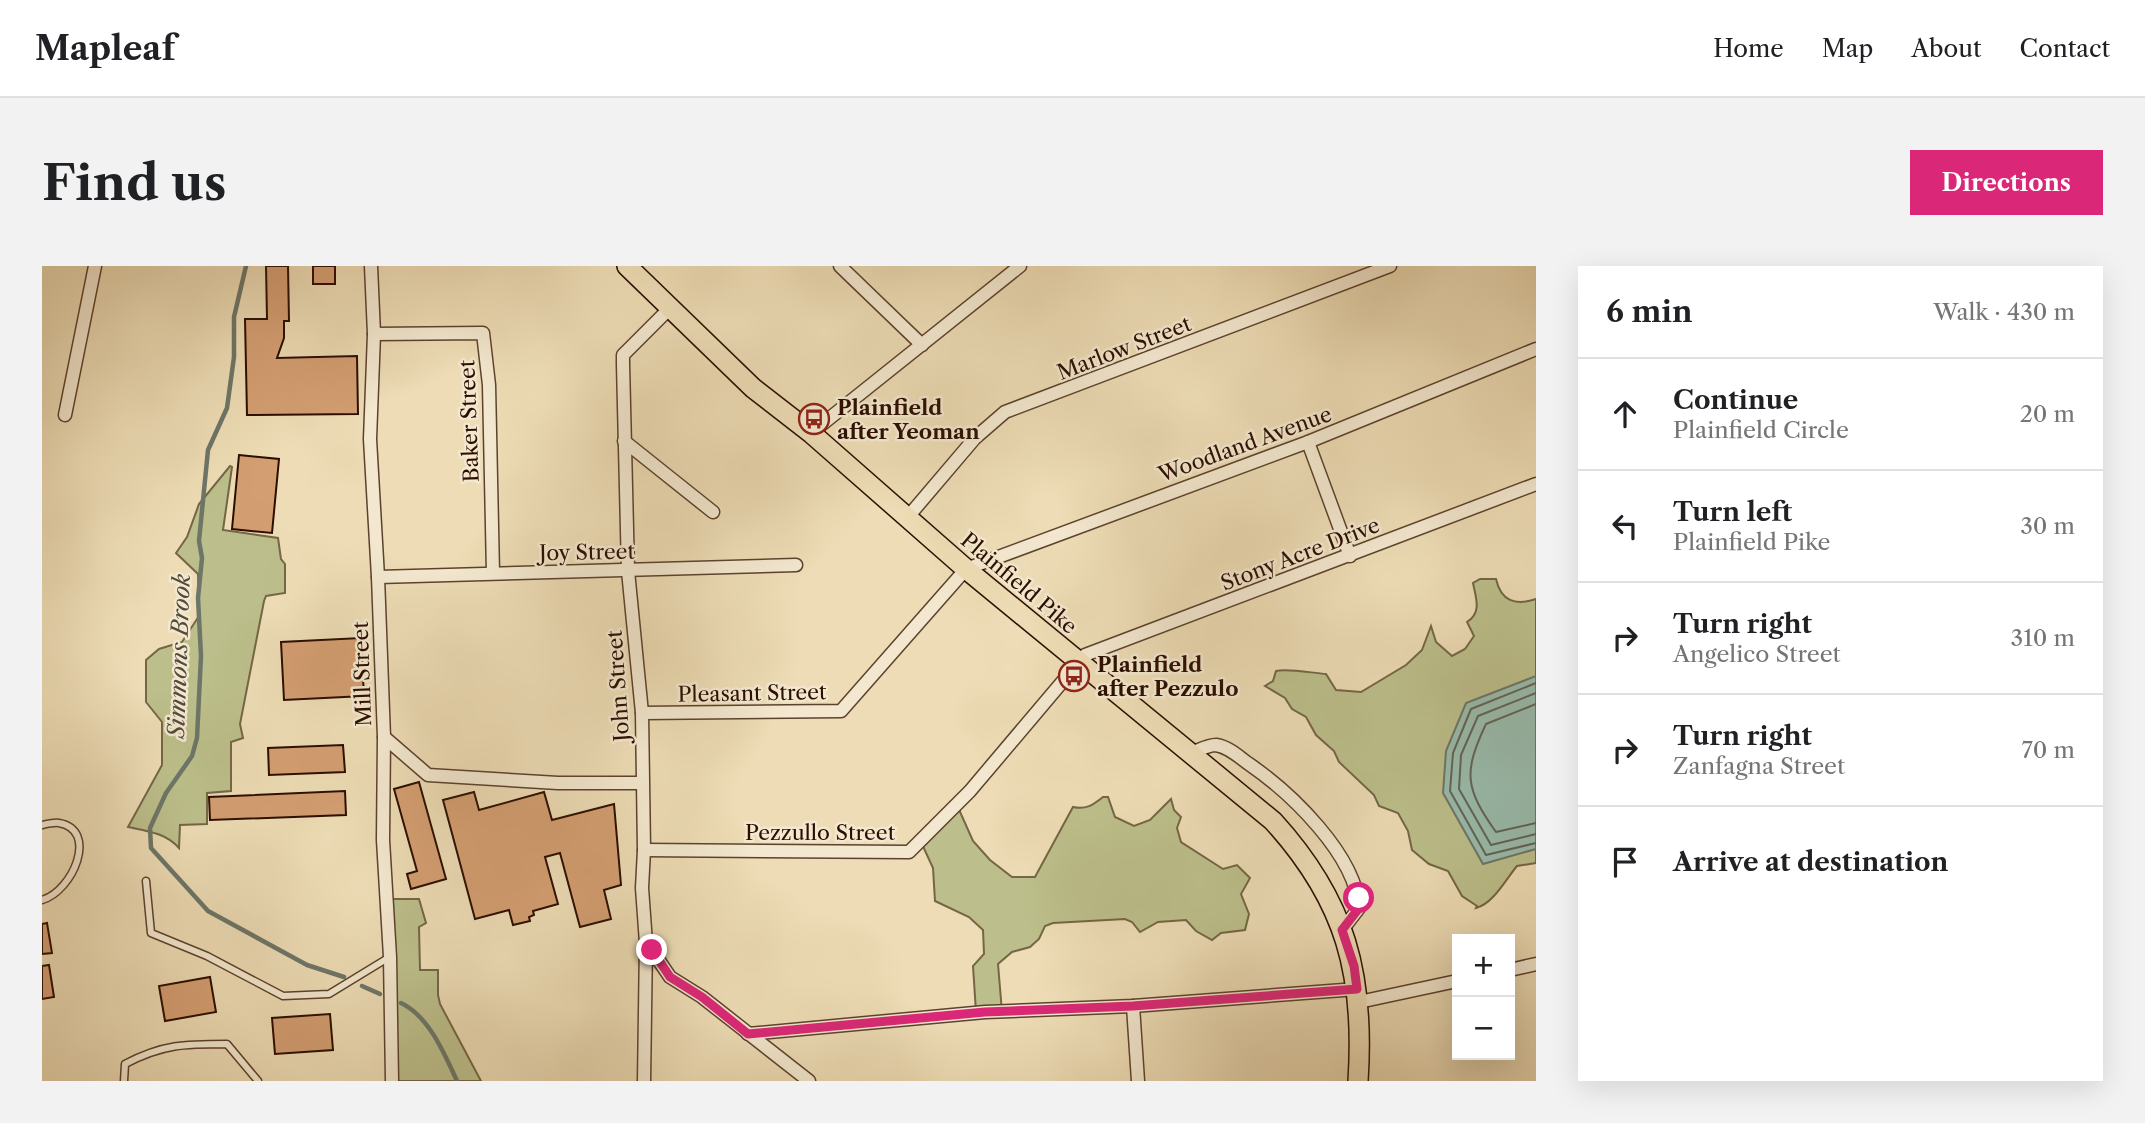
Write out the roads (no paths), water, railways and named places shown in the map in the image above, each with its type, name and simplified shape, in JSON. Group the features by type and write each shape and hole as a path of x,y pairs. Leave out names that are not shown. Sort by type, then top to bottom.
{"main road":[{"name":"Plainfield Pike","path":"627,266 753,388 811,433 966,569 1273,821 1294,845 1318,881 1342,930 1354,966 1358,996 1358,1081"}],"street":[{"path":"65,415 95,266"},
{"name":"Mill Street","path":"371,266 374,334 370,439 378,577 383,840 390,957 392,1081"},
{"path":"840,266 922,345"},
{"path":"811,433 1020,266"},
{"name":"Marlow Street","path":"907,518 975,438 1005,412 1390,266"},
{"name":"John Street","path":"644,1081 646,943 642,907 642,713 628,571 623,355 670,308"},
{"name":"Baker Street","path":"374,334 483,333 489,385 493,573"},
{"name":"Woodland Avenue","path":"966,569 1308,442 1536,349"},
{"path":"624,440 713,512"},
{"path":"1308,442 1350,556"},
{"name":"Stony Acre Drive","path":"1079,662 1085,655 1536,484"},
{"name":"Joy Street","path":"378,577 796,565"},
{"name":"Pleasant Street","path":"642,713 841,711 966,569"},
{"name":"Pezzullo Street","path":"644,850 909,852 970,791 1079,662"},
{"path":"383,737 428,775 558,783 642,783"},
{"path":"1191,753 1213,745 1226,747 1269,778 1318,824 1344,863 1359,898 1359,908 1342,930"},
{"path":"646,943 670,977 702,997 809,1081"},
{"path":"1515,969 1536,964"},
{"path":"748,1034 985,1012 1358,996 1452,982"},
{"path":"1133,1006 1138,1081"}],"lane":[{"path":"42,825 59,823 72,830 78,838 79,852 75,870 62,888 42,900"},
{"path":"146,881 151,933 207,957 283,996 329,994 390,957"},
{"path":"124,1081 125,1063 142,1055 178,1044 227,1044 258,1081"}],"water":[{"path":"1536,676 1536,849 1483,864 1443,793 1446,751 1466,703"}],"waterway":[{"name":"Simmons Brook","path":"246,266 234,317 234,357 227,408 208,450 199,541 202,558 198,598 201,656 197,738 192,756 166,793 150,828 151,848 208,911 307,965 344,977"},
{"name":"Simmons Brook","path":"362,986 380,994"},
{"name":"Simmons Brook","path":"401,1003 411,1009 428,1027 457,1081"}],"place":[{"name":"Plainfield after Yeoman","path":"814,419"},
{"name":"Plainfield after Pezzulo","path":"1074,676"}]}
